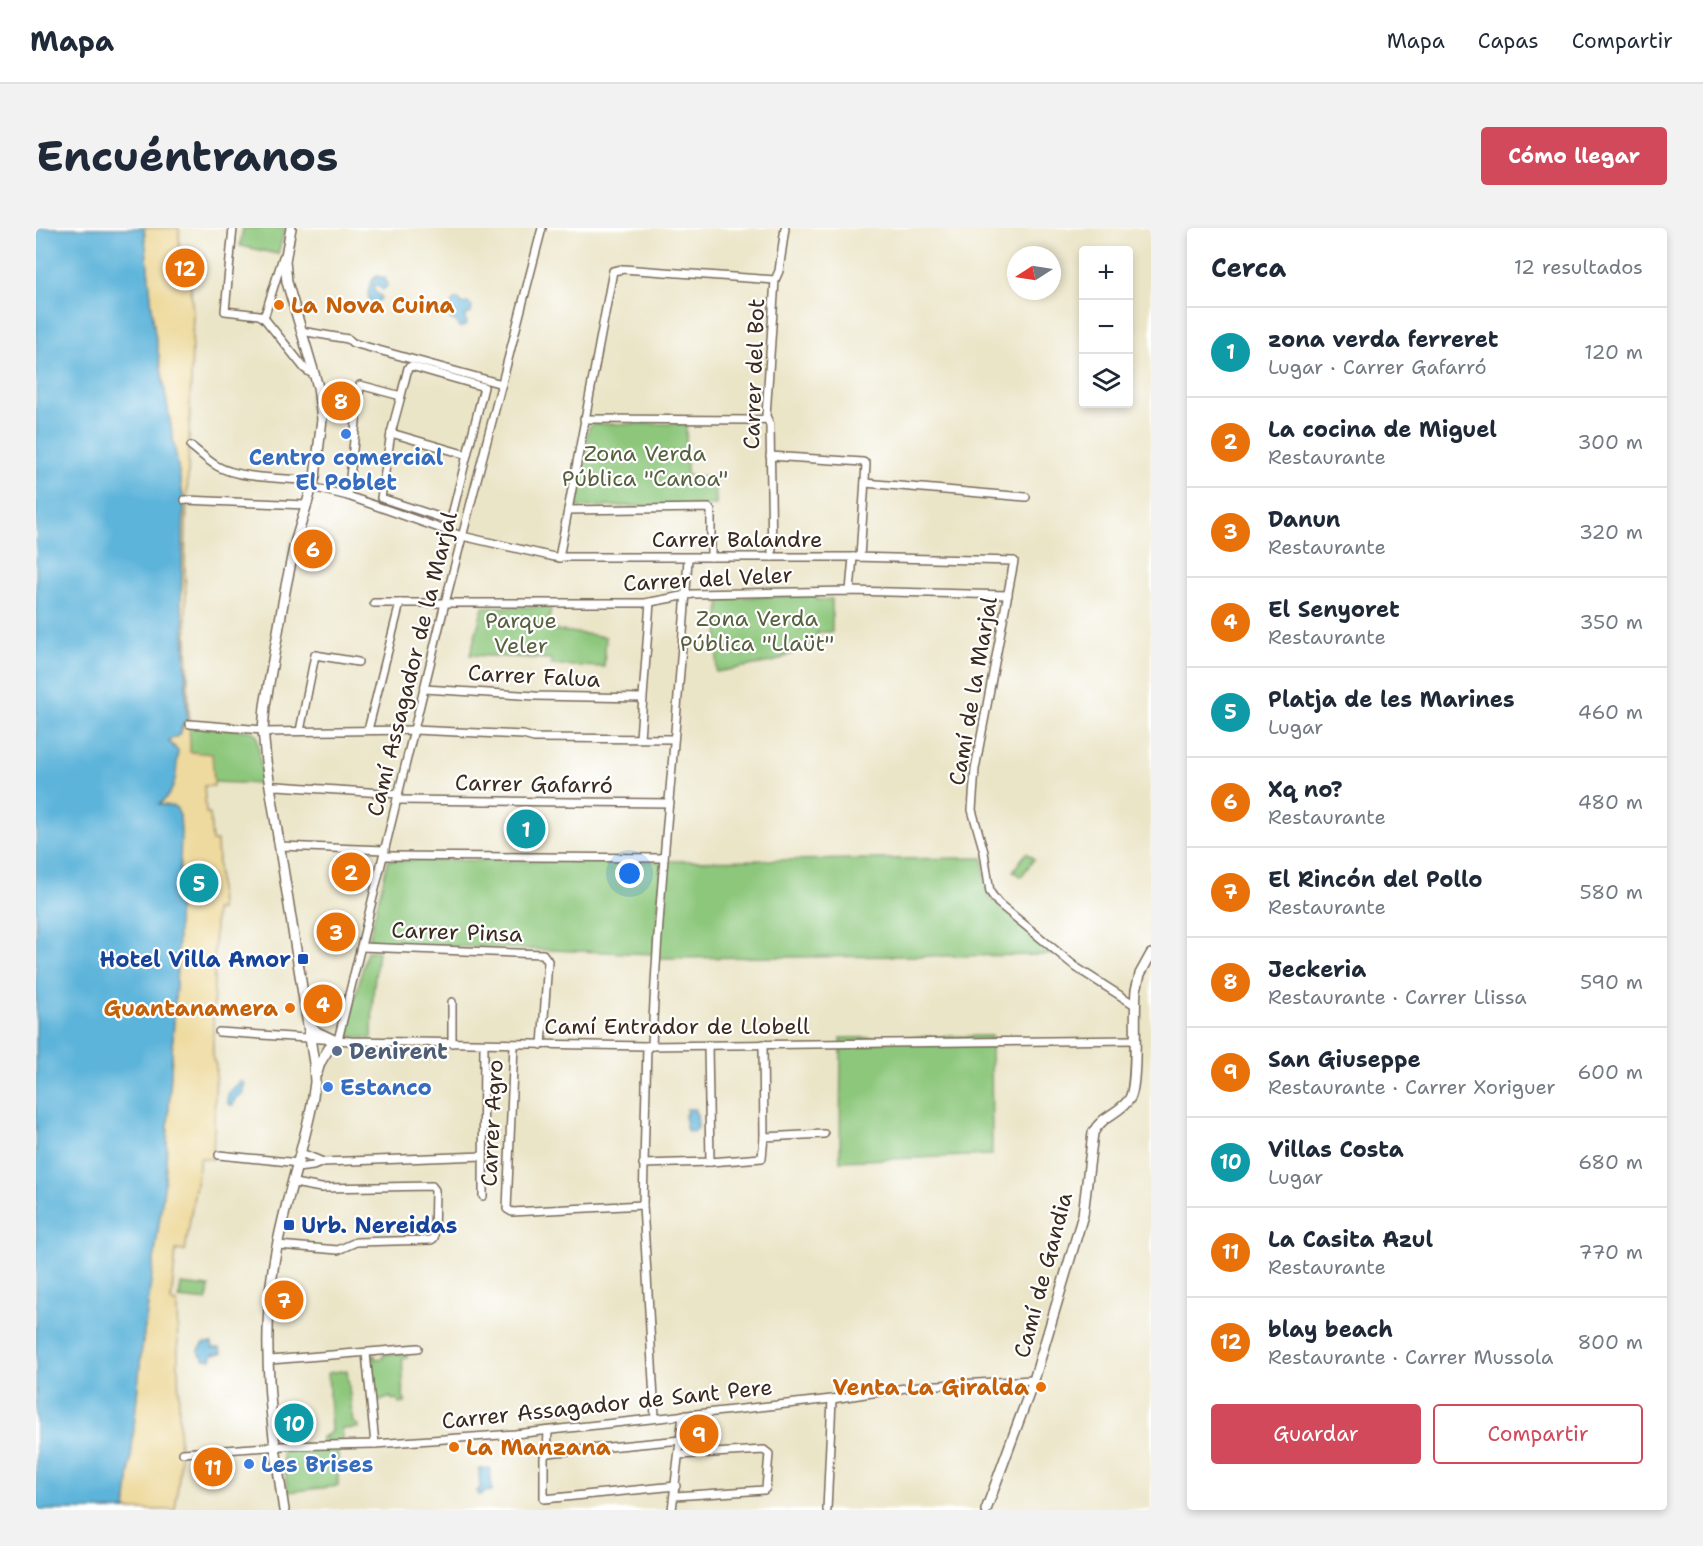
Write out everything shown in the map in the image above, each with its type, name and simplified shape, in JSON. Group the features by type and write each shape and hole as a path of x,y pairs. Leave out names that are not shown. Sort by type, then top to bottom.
{"main road":[{"path":"291,228 285,261 287,282 315,377 322,419 313,484 286,586 265,706 263,731 279,846 311,1039 315,1082"},
{"name":"Camí de Gandia","path":"986,1510 1034,1380 1083,1215 1092,1136 1100,1122 1122,1108 1130,1097 1133,1082 1135,1005 1140,974 1151,954"},
{"path":"284,1510 274,1447 270,1293 278,1245 298,1166 315,1082 320,1063 336,1040 317,1032 308,1023"}],"street":[{"path":"233,228 225,311 259,315 264,318 305,369 315,377"},
{"name":"Camí Assagador de la Marjal","path":"336,1040 445,603 542,228"},
{"name":"Carrer del Bot","path":"772,557 770,425 767,419 775,280 779,271 785,228"},
{"path":"264,318 286,249"},
{"path":"559,558 612,273 623,269 775,280"},
{"path":"301,331 348,339 353,343 502,384"},
{"path":"411,366 483,385 467,455 448,520 381,498 391,433 401,396 408,368 411,366"},
{"path":"348,496 360,385 401,396"},
{"path":"584,419 767,419"},
{"path":"391,433 467,455"},
{"name":"Carrer Balandre","path":"191,446 217,466 228,471 313,484 462,536 559,558 857,557 1014,561"},
{"path":"770,456 866,464 857,557 850,591"},
{"path":"865,483 1026,497"},
{"path":"185,500 306,505"},
{"path":"568,510 709,507 711,511 711,557"},
{"path":"655,1418 643,1205 643,1164 655,960 670,803 688,558"},
{"name":"Camí de la Marjal","path":"1014,561 975,769 972,810 983,846 989,888 991,895 998,903 1077,968 1135,1005"},
{"name":"Carrer del Veler","path":"374,603 650,602 686,595 850,591 1008,595"},
{"path":"640,738 650,602"},
{"path":"368,730 400,603"},
{"path":"300,731 315,655 357,662"},
{"name":"Carrer Falua","path":"424,688 534,696 642,698"},
{"path":"190,724 263,731 414,730 523,735 534,738 674,739"},
{"name":"Carrer Gafarró","path":"270,787 397,797 670,803"},
{"path":"279,846 384,853 664,858"},
{"name":"Carrer Pinsa","path":"361,947 543,954 548,961 542,1045"},
{"path":"452,1002 452,1043"},
{"name":"Camí Entrador de Llobell","path":"219,1032 336,1040 649,1046 1134,1040"},
{"path":"483,1196 484,1044"},
{"name":"Carrer Agro","path":"514,1044 507,1209 512,1212 643,1205"},
{"path":"643,1164 759,1159 764,1155 763,1044"},
{"path":"708,1045 710,1162"},
{"path":"764,1137 824,1134"},
{"path":"301,1152 323,1162"},
{"path":"219,1155 298,1166 313,1166 323,1162 483,1156"},
{"path":"278,1245 338,1250 356,1242 431,1240 435,1237 435,1190 432,1186 321,1188 294,1183"},
{"path":"270,1360 418,1348"},
{"path":"366,1353 375,1444"},
{"name":"Carrer Assagador de Sant Pere","path":"183,1453 375,1444 548,1431 832,1399 919,1386 1034,1380"},
{"path":"827,1510 832,1399"},
{"path":"672,1510 683,1415"},
{"path":"548,1431 542,1497 546,1500 676,1486"},
{"path":"547,1453 681,1440"},
{"path":"675,1496 764,1490 766,1488 769,1454 764,1450 680,1455"}],"green space":[{"path":"243,228 285,228 278,254 240,246"},
{"name":"Zona Verda Pública \"Canoa\"","path":"593,424 686,424 687,476 715,476 716,505 575,507 589,427"},
{"name":"Zona Verda Pública \"Llaüt\"","path":"816,595 817,600 832,599 832,632 817,632 818,641 776,661 716,672 720,598"},
{"name":"Parque Veler","path":"483,607 551,607 548,629 606,637 604,667 551,665 551,659 470,655"},
{"path":"189,726 252,731 257,735 263,784 213,782 212,754 190,752"},
{"path":"1026,853 1034,859 1021,877 1013,871"},
{"path":"983,858 985,886 991,899 1058,955 657,958 667,861"},
{"path":"388,860 662,861 654,954 368,943"},
{"path":"367,951 378,951 371,1039 346,1034"},
{"path":"991,1036 992,1155 840,1161 841,1038"},
{"path":"181,1284 209,1287 207,1301 179,1298"},
{"path":"406,1353 407,1358 403,1358 403,1399 405,1403 399,1404 397,1399 392,1400 391,1397 374,1403 371,1357 375,1355 375,1359 383,1358 383,1355"},
{"path":"347,1370 353,1422 359,1428 342,1429 343,1442 322,1442 322,1437 326,1437 324,1435 327,1436 331,1430 328,1373"},
{"path":"338,1448 338,1486 288,1492 282,1453 284,1450"}],"sand":[{"path":"144,228 179,228 180,268 189,269 193,313 185,565 190,752 212,754 214,786 204,786 206,813 210,814 212,841 217,841 220,910 215,910 213,1059 216,1065 213,1159 200,1158 185,1251 176,1250 171,1302 177,1303 180,1468 175,1510 126,1510 141,1355 165,1180 177,965 180,816 158,804 175,747 168,741 179,735 185,722 187,709 184,620 181,604 184,502 154,328"}],"water":[{"path":"36,228 144,228 154,328 184,502 181,604 184,620 187,719 179,735 168,741 178,751 176,773 170,793 159,804 176,807 180,816 181,831 177,965 165,1180 141,1355 126,1510 36,1510"},
{"path":"377,276 385,278 387,286 383,290 378,285 374,285 374,291 382,297 373,303 368,296 369,289"},
{"path":"456,299 459,299 461,304 468,303 472,306 471,313 464,316 467,323 463,327 459,327 456,321 451,320 447,313"},
{"path":"241,1081 245,1084 244,1093 236,1098 233,1105 230,1105 227,1102 228,1093"},
{"path":"687,1109 695,1109 697,1114 698,1128 693,1132 686,1128"},
{"path":"204,1343 212,1343 213,1348 220,1348 222,1353 213,1354 211,1359 204,1359 198,1351"},
{"path":"490,1468 492,1491 479,1495 477,1491 480,1488 479,1469"}],"place":[{"name":"blay beach","path":"185,268"},
{"name":"La Nova Cuina","path":"279,305"},
{"name":"Jeckeria","path":"341,401"},
{"name":"Centro comercial El Poblet","path":"346,434"},
{"name":"Xq no?","path":"313,549"},
{"name":"zona verda ferreret","path":"526,829"},
{"name":"La cocina de Miguel","path":"351,872"},
{"name":"Platja de les Marines","path":"199,883"},
{"name":"Danun","path":"336,932"},
{"name":"Hotel Villa Amor","path":"303,959"},
{"name":"El Senyoret","path":"323,1004"},
{"name":"Guantanamera","path":"290,1008"},
{"name":"Denirent","path":"337,1051"},
{"name":"Estanco","path":"328,1087"},
{"name":"Urb. Nereidas","path":"289,1225"},
{"name":"El Rincón del Pollo","path":"284,1300"},
{"name":"Venta La Giralda","path":"1041,1387"},
{"name":"Villas Costa","path":"294,1423"},
{"name":"San Giuseppe","path":"699,1434"},
{"name":"La Manzana","path":"454,1447"},
{"name":"Les Brises","path":"249,1464"},
{"name":"La Casita Azul","path":"213,1467"}]}
